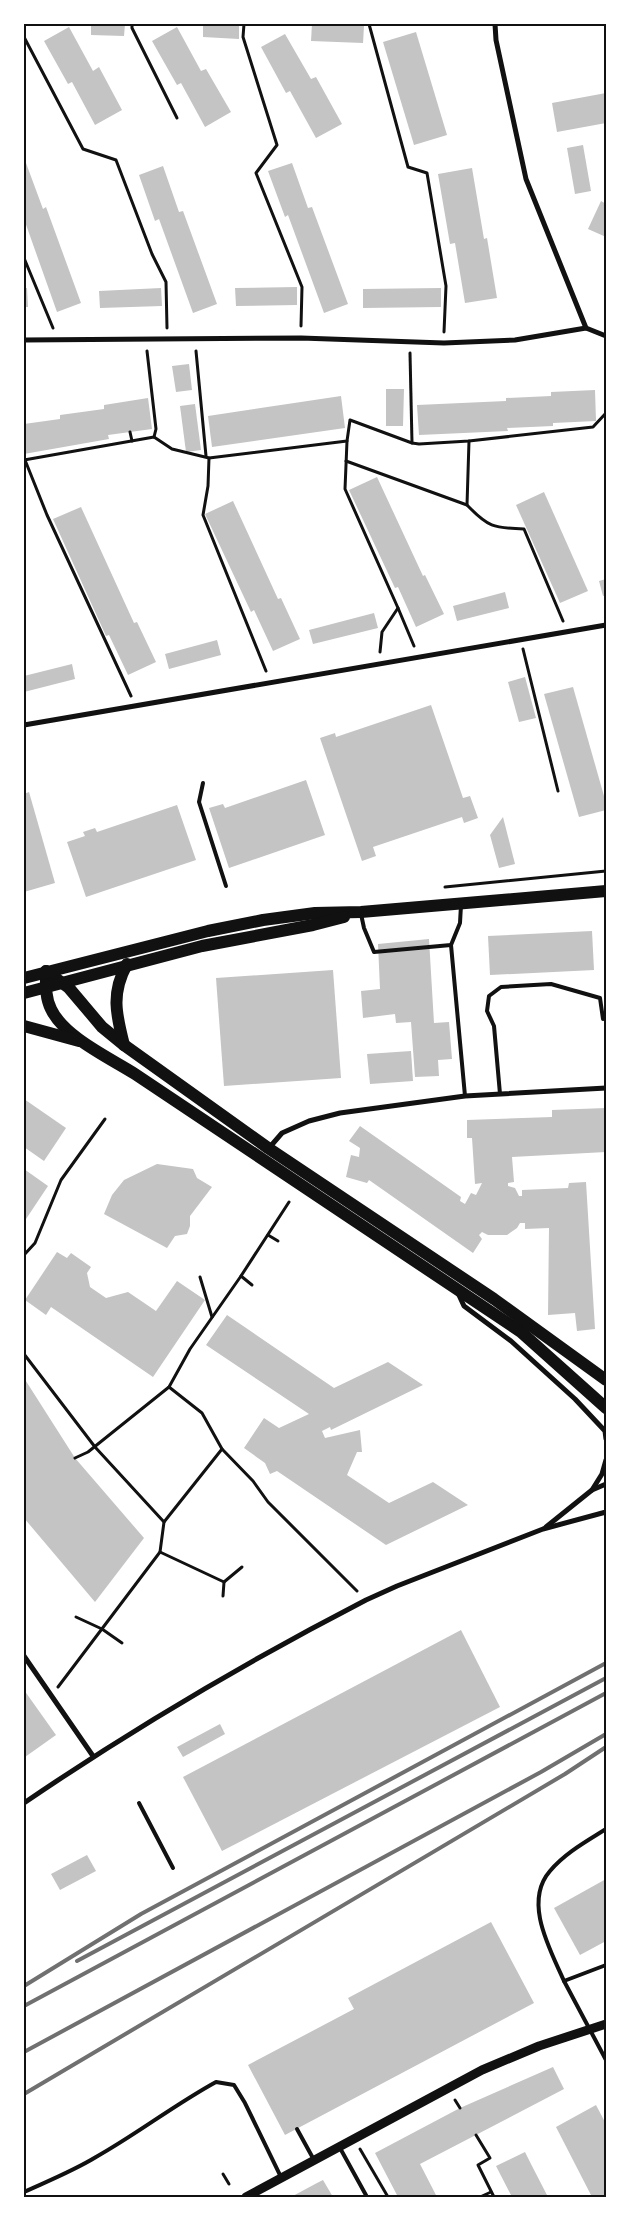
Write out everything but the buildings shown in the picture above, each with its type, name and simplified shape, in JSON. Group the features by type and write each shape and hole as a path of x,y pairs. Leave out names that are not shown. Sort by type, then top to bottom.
{"main road":[{"path":"24,978 208,931 263,920 315,913 361,912 606,891"},
{"path":"24,993 127,964 202,946 313,925 361,912"},
{"path":"124,1045 118,1022 116,991 119,979 127,964"},
{"path":"46,971 62,982 102,1026 124,1045 268,1148 494,1299 606,1380"},
{"path":"46,971 46,986 51,1010 61,1024 82,1041 135,1074 521,1332 606,1408"},
{"path":"24,1026 82,1041"}],"street":[{"path":"495,24 496,40 526,179 586,328"},
{"path":"24,340 301,338 444,343 515,340 586,328 606,336"},
{"path":"24,725 606,625"},
{"path":"268,1148 282,1132 340,1113 465,1096 606,1088"},
{"path":"455,1288 464,1306 511,1342 575,1399 605,1431 606,1440"},
{"path":"592,1490 602,1474 606,1460"},
{"path":"543,1529 592,1490 606,1484"},
{"path":"24,1803 93,1756 170,1708 366,1600 543,1529 606,1512"},
{"path":"24,1656 93,1756"},
{"path":"246,2197 315,2162 489,2066 539,2046 606,2024"}],"lane":[{"path":"203,783 199,802 226,886"},
{"path":"461,904 460,923 450,945 465,1096"},
{"path":"361,912 364,928 374,952 450,945"},
{"path":"500,1094 494,1026 487,1011 490,996 502,987 551,984 600,998 603,1019"},
{"path":"139,1803 172,1868"},
{"path":"606,1829 564,1857 549,1872 541,1886 538,1902 541,1921 564,1981 606,2060"},
{"path":"564,1981 606,1965"},
{"path":"24,2192 51,2181 97,2157 182,2100 216,2082 234,2085 245,2103 282,2179"},
{"path":"297,2129 315,2162"},
{"path":"340,2148 368,2197"}],"path":[{"path":"132,24 132,28 178,118"},
{"path":"244,24 243,37 277,145 256,173 302,286 301,338"},
{"path":"369,24 408,167 427,173 446,286 444,343"},
{"path":"24,37 83,149 116,160 152,254 166,282 168,340"},
{"path":"24,258 58,339"},
{"path":"145,340 156,429 154,437"},
{"path":"195,340 208,457 208,486 202,515 270,682"},
{"path":"410,343 412,443"},
{"path":"419,656 345,489 350,420 412,443 469,441 593,427 606,413"},
{"path":"130,432 132,441"},
{"path":"136,705 47,515 24,460 154,437 172,449 208,457 347,441"},
{"path":"467,505 469,441"},
{"path":"87,442 88,448"},
{"path":"42,451 43,456"},
{"path":"346,461 467,505 485,524 504,528 524,529 568,631"},
{"path":"380,664 382,632 398,608"},
{"path":"521,639 558,790"},
{"path":"24,1255 35,1243 61,1180 105,1118"},
{"path":"75,1458 95,1446 169,1387 190,1349 241,1276 289,1202"},
{"path":"268,1235 278,1241"},
{"path":"241,1276 252,1285"},
{"path":"200,1277 212,1317"},
{"path":"24,1354 95,1446 164,1522"},
{"path":"169,1387 202,1413 222,1449 253,1481 268,1502 366,1600"},
{"path":"51,1695 160,1552 164,1522 222,1449"},
{"path":"160,1552 224,1582"},
{"path":"223,1596 224,1582 242,1568"},
{"path":"76,1617 102,1629 122,1643"},
{"path":"476,2135 490,2158 478,2165 494,2197"},
{"path":"355,2140 388,2197"},
{"path":"223,2174 229,2184"},
{"path":"480,2197 491,2192"}],"railway":[{"path":"24,1986 141,1914 606,1663"},
{"path":"77,1961 606,1678"},
{"path":"24,2006 606,1693"},
{"path":"24,2052 541,1772 606,1734"},
{"path":"24,2094 565,1774 606,1747"}]}
